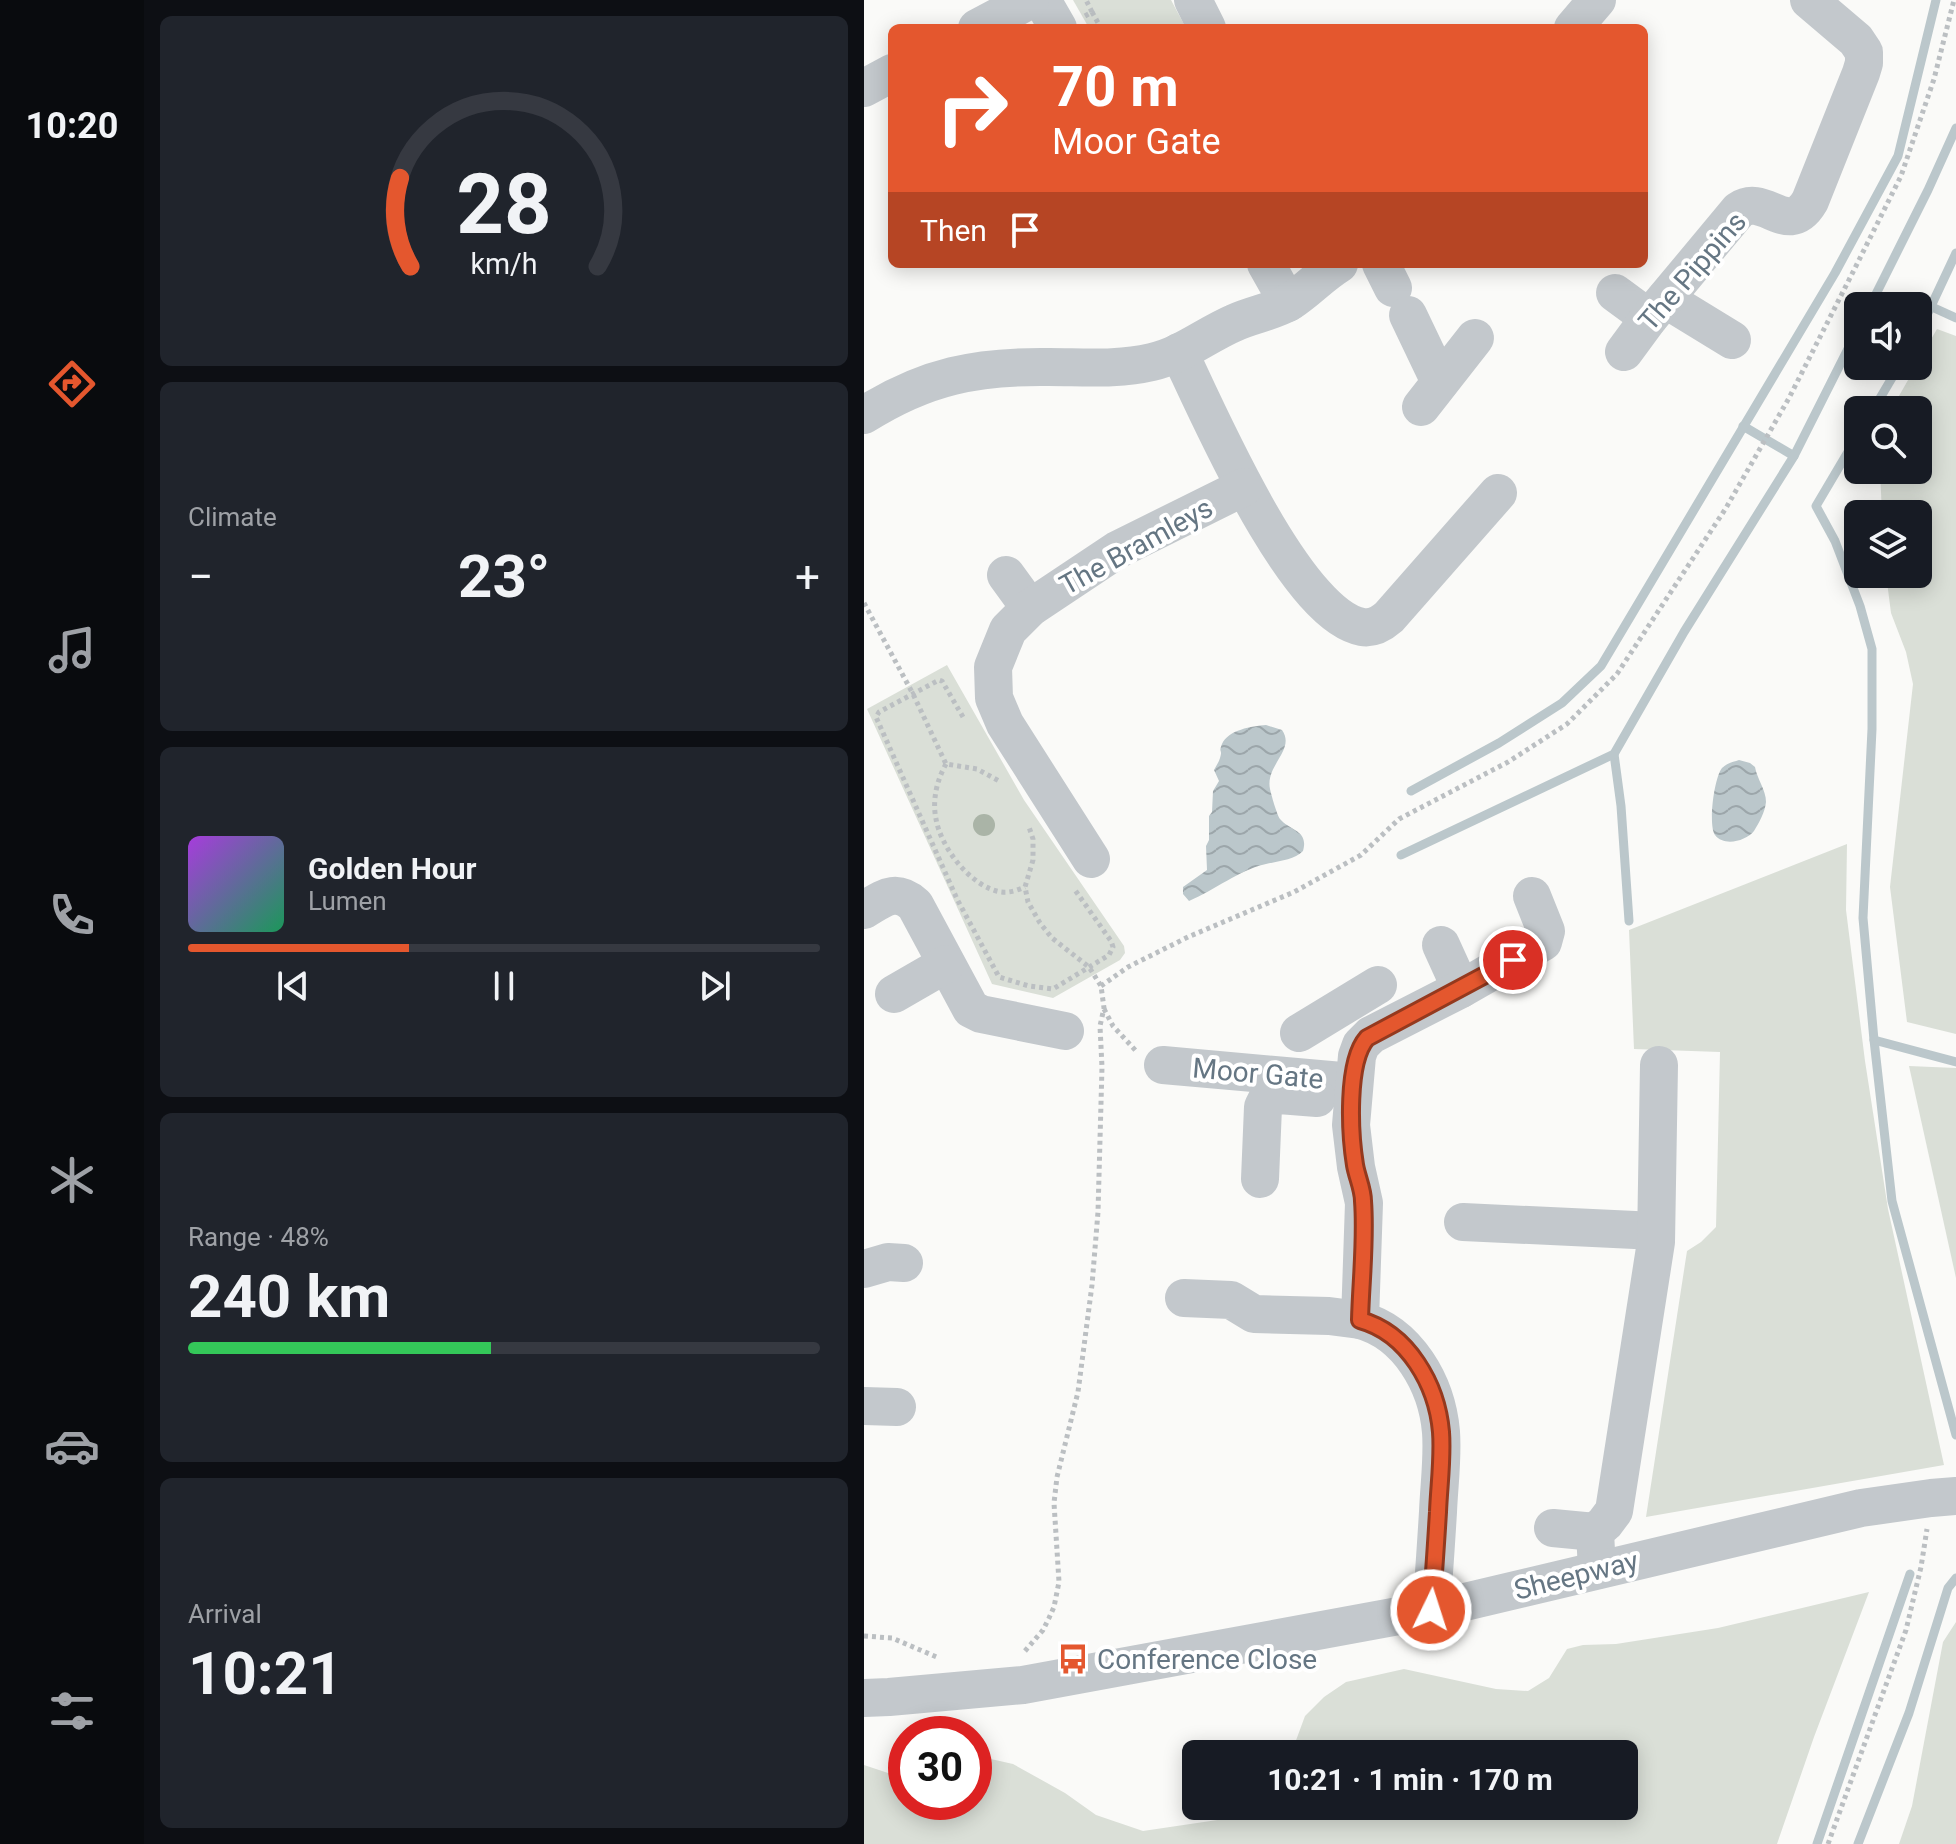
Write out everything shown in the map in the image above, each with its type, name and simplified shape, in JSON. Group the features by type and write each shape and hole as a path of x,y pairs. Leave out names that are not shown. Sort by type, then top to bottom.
{"street":[{"path":"985,24 1030,0"},
{"path":"1042,0 1056,24"},
{"path":"1193,0 1205,24"},
{"path":"1576,24 1597,0"},
{"name":"The Pippins","path":"1624,352 1657,308 1745,206 1755,205 1783,216 1793,216 1804,211 1810,201 1864,58 1862,47 1856,40 1809,0"},
{"path":"864,88 888,75"},
{"path":"1268,268 1288,303"},
{"path":"864,415 919,385 966,372 1045,367 1124,367 1163,359 1231,324 1288,303 1334,268"},
{"path":"1394,289 1431,394 1475,338"},
{"path":"1615,293 1732,340"},
{"name":"The Bramleys","path":"1179,352 1244,487 1285,555 1308,588 1343,620 1363,628 1375,627 1389,617 1499,494"},
{"name":"The Bramleys","path":"1080,869 994,698 993,667 1008,630 1030,608 1117,550 1244,487"},
{"name":"The Bramleys","path":"1006,575 1030,608"},
{"path":"864,910 890,896 909,899 967,1005 976,1012 1065,1031"},
{"path":"1337,1010 1367,1038 1543,942 1546,931 1532,896"},
{"path":"1441,945 1461,989"},
{"path":"894,994 946,964"},
{"name":"Moor Gate","path":"1299,1033 1378,985"},
{"name":"Moor Gate","path":"1360,1320 1364,1203 1352,1141 1353,1092 1358,1052 1367,1038"},
{"name":"Moor Gate","path":"1163,1065 1353,1092"},
{"path":"1553,1528 1595,1532 1614,1511 1656,1231 1659,1065"},
{"name":"Moor Gate","path":"1260,1179 1263,1107 1267,1099 1284,1095 1353,1092"},
{"path":"1463,1222 1508,1239 1656,1231"},
{"path":"864,1269 888,1262 904,1263"},
{"path":"1184,1298 1233,1287 1254,1314 1360,1320 1381,1328 1411,1355 1435,1403 1441,1432 1431,1610"},
{"name":"Sheepway","path":"864,1698 1023,1685 1431,1610 1861,1508 1944,1497"},
{"path":"1595,1532 1597,1570"}],"path":[{"path":"1101,986 1128,967 1188,937 1294,892 1361,855 1399,819 1508,762 1567,724 1617,674 1726,508 1758,452 1901,176 1934,79 1954,0"},
{"path":"1092,12 1099,24"},
{"path":"864,603 946,764"},
{"path":"964,719 942,681 937,680 879,712 876,718 957,899 996,974 1048,989 1109,955 1113,946 1080,869"},
{"path":"946,764 977,769 1001,782"},
{"path":"946,764 935,795 935,815 952,854 969,874 988,888 1010,892 1025,887"},
{"path":"994,769 1007,791"},
{"path":"1043,844 1026,820 1033,839 1033,860 1025,887 1028,902 1052,938 1089,967 1101,986 1104,1008 1113,1026 1134,1050 1163,1065"},
{"path":"1023,1685 1019,1657 1043,1630 1054,1607 1059,1582 1054,1503 1057,1477 1078,1392 1092,1285 1098,1212 1102,1067 1100,1026 1104,1008"},
{"path":"1828,1844 1906,1630 1921,1567 1944,1497"},
{"path":"864,1636 892,1638 946,1661"}],"shaded area":[{"path":"1073,0 1171,0 1184,24 1087,24"},
{"path":"1937,329 1956,336 1956,1034 1907,1022 1890,887 1913,684 1906,652 1891,613 1888,588 1932,588 1932,500 1881,500 1881,484 1932,484 1932,396 1899,396 1908,380 1932,380 1932,338"},
{"path":"947,665 1024,800 1124,946 1125,953 1120,960 1053,998 992,984 867,709"},
{"path":"1847,844 1846,910 1888,1209 1944,1465 1646,1517 1687,1251 1716,1227 1720,1052 1634,1049 1629,930"},
{"path":"1909,1066 1956,1068 1956,1278"},
{"path":"1869,1592 1777,1844 864,1844 864,1765 888,1773 888,1820 992,1820 992,1759 1013,1764 1065,1793 1096,1815 1143,1831 1217,1820 1638,1820 1638,1740 1296,1740 1305,1716 1324,1697 1346,1682 1404,1669 1496,1689 1528,1691 1549,1678 1567,1649 1718,1628"},
{"path":"1956,1622 1956,1844 1899,1844 1912,1806 1943,1642"}],"water":[{"path":"1266,725 1282,730 1285,737 1283,751 1272,772 1270,789 1280,819 1301,835 1303,851 1291,858 1246,871 1189,901 1183,894 1183,887 1207,870 1209,816 1213,791 1219,781 1214,770 1222,744 1235,732"},
{"path":"1739,760 1755,767 1766,802 1754,831 1741,840 1729,842 1719,839 1713,830 1714,791 1722,768"}],"waterway":[{"path":"1411,791 1499,743 1562,703 1601,666 1835,273 1898,156 1936,0"},
{"path":"1877,292 1956,128"},
{"path":"1932,304 1956,253"},
{"path":"1932,307 1956,318"},
{"path":"1401,855 1614,754 1684,632 1794,456 1844,357"},
{"path":"1881,396 1891,380"},
{"path":"1743,426 1794,456"},
{"path":"1844,459 1816,506 1835,541 1860,606 1872,649 1872,729 1863,918 1892,1201 1956,1435"},
{"path":"1614,754 1629,921"},
{"path":"1874,1040 1956,1062"},
{"path":"1817,1844 1910,1574"},
{"path":"1858,1844 1909,1713 1948,1588 1956,1578"}],"place":[{"name":"Conference Close","path":"1073,1659"}],"route":[{"path":"1431,1610 1442,1446 1439,1417 1431,1389 1411,1355 1381,1328 1360,1320 1364,1203 1352,1141 1353,1082 1358,1052 1367,1038 1513,960"}]}
